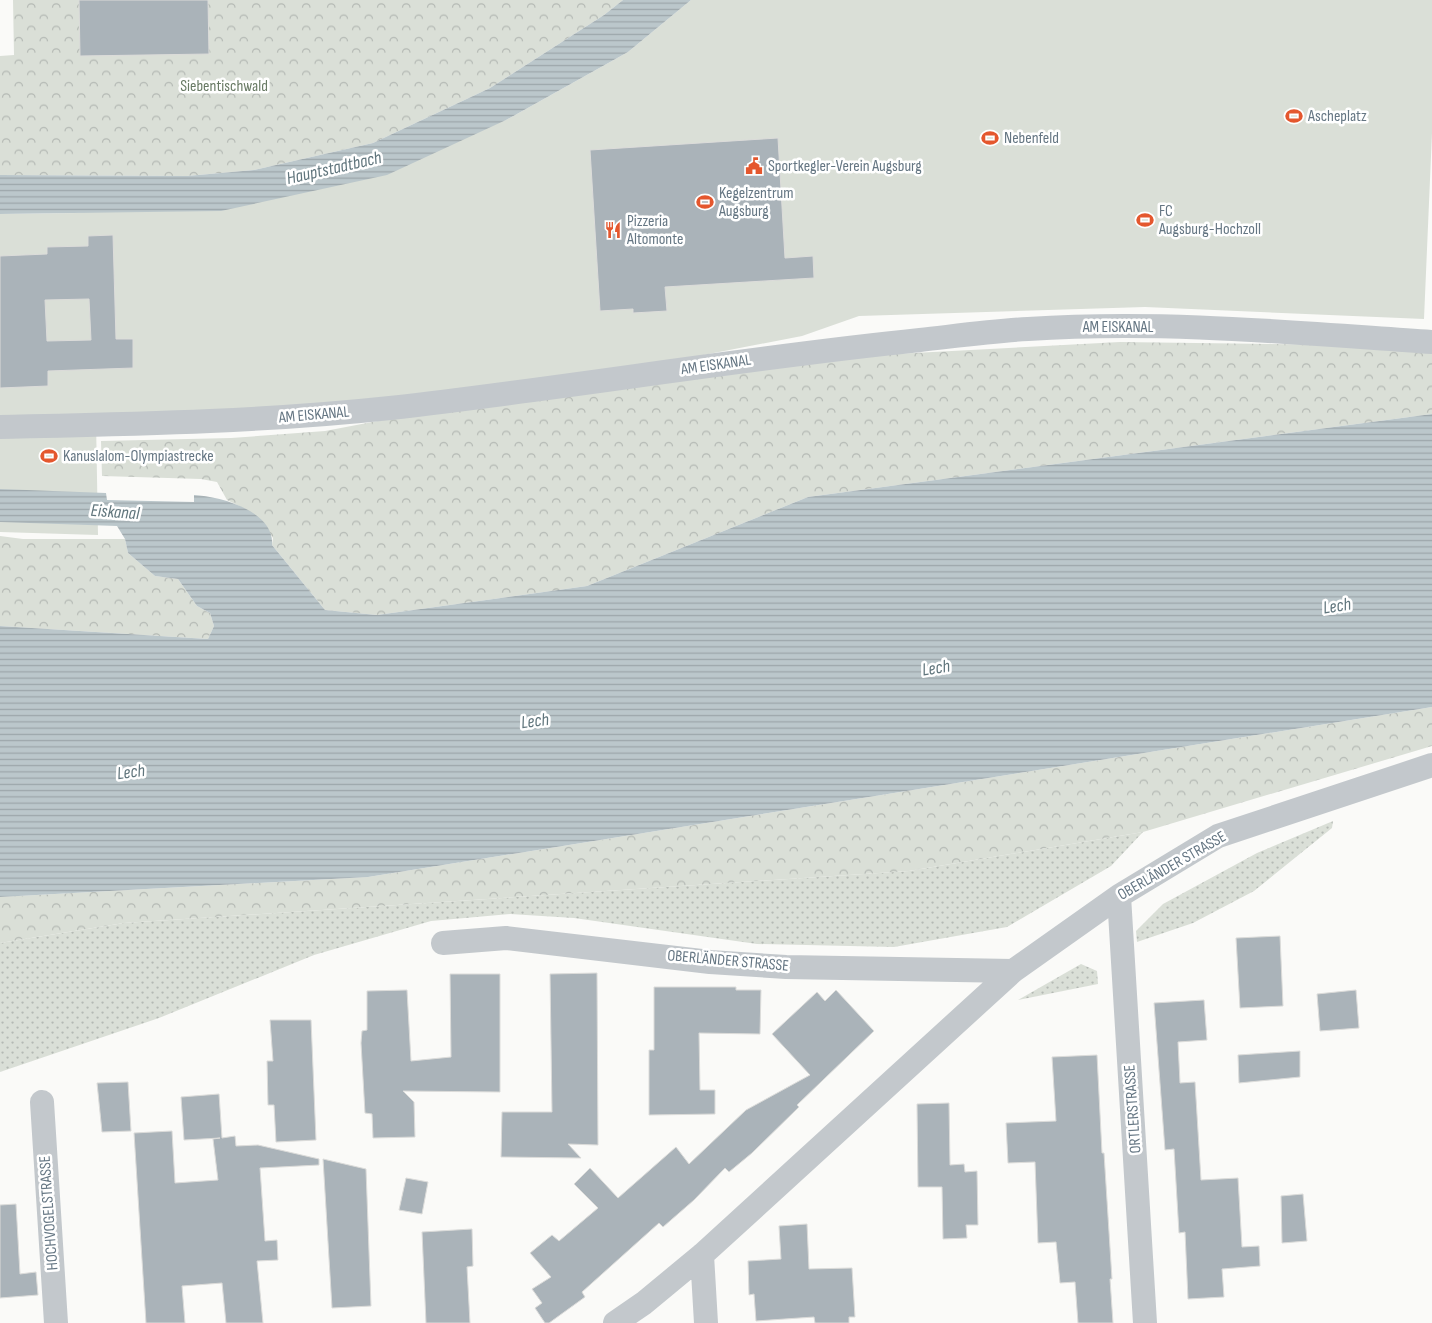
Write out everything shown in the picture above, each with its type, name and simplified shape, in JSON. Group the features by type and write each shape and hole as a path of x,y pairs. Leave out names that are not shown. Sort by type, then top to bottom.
{"street":[{"name":"AM EISKANAL","path":"0,427 244,420 320,415 547,388 836,348 1028,329 1128,326 1302,333 1432,342"},
{"name":"OBERLÄNDER STRASSE","path":"615,1323 702,1255 1013,971 1119,896 1218,836 1432,765"},
{"name":"ORTLERSTRASSE","path":"1119,896 1146,1323"},
{"name":"OBERLÄNDER STRASSE","path":"443,943 506,938 710,962 777,966 1013,971"},
{"name":"HOCHVOGELSTRASSE","path":"42,1102 56,1323"},
{"path":"702,1255 706,1323"}],"green space":[{"name":"Siebentischwald","path":"13,0 79,0 81,56 144,55 143,0 623,0 604,15 490,88 373,143 254,170 187,176 0,175 0,56 14,55"},
{"path":"691,0 1432,0 1432,133 1424,319 1145,307 859,316 802,336 580,379 306,414 96,420 98,535 0,532 0,214 78,213 506,120 628,52"},
{"path":"1120,342 1432,346 1432,414 808,497 587,586 377,615 325,610 272,545 273,538 262,522 245,509 227,500 217,482 201,479 102,476 101,441 231,438 325,431 430,411 857,356"},
{"path":"0,536 23,539 125,539 128,553 155,576 178,579 197,606 210,613 214,626 208,639 0,626"},
{"path":"1432,707 1432,746 1143,832 909,871 124,923 0,943 0,897 368,877"},
{"path":"1333,821 1332,828 1254,891 1193,923 1137,942 1136,931 1163,904 1257,853"},
{"path":"1143,832 1111,866 1007,927 894,947 757,944 574,918 510,914 431,921 314,955 159,1018 0,1072 0,943 124,923 909,871"},
{"path":"1081,964 1097,971 1098,984 1018,1000"}],"water":[{"name":"Hauptstadtbach","path":"623,0 691,0 628,52 506,120 387,175 221,211 0,214 0,175 187,176 254,170 373,143 490,88 604,15"},
{"path":"1432,414 1432,707 368,877 0,897 0,626 208,639 214,626 210,613 197,606 178,579 155,576 128,553 125,539 117,526 0,522 0,489 106,493 107,500 194,502 194,495 230,502 255,515 265,523 271,533 272,545 325,610 377,615 587,586 808,497"}],"building":[{"path":"79,0 208,0 209,54 80,56"},
{"name":"Kegelzentrum Augsburg","path":"778,138 785,258 813,256 814,278 665,287 667,311 633,313 633,309 600,311 590,150"},
{"path":"113,235 116,339 133,339 133,368 48,371 48,386 0,388 0,256 47,254 47,247 88,246 88,236","holes":["89,299 91,340 47,341 45,300"]},
{"path":"1280,936 1283,1006 1240,1008 1236,938"},
{"path":"597,973 598,1145 568,1144 581,1158 501,1157 502,1112 552,1112 550,974"},
{"path":"450,974 500,974 500,1092 403,1091 414,1102 415,1137 373,1138 372,1114 365,1113 361,1043 362,1031 367,1030 367,991 407,990 411,1061 451,1057"},
{"path":"654,987 736,987 736,990 761,990 760,1034 699,1033 700,1090 715,1090 715,1114 649,1115 649,1050 654,1050"},
{"path":"836,990 874,1031 797,1105 799,1107 752,1153 729,1172 725,1168 694,1200 663,1227 659,1223 582,1292 585,1297 549,1323 545,1323 535,1308 542,1303 532,1289 551,1277 530,1253 552,1235 559,1241 598,1208 574,1184 590,1168 618,1198 676,1147 689,1164 746,1110 810,1075 772,1034 817,992 825,1001"},
{"path":"1356,990 1359,1028 1320,1031 1317,994"},
{"path":"1204,1000 1207,1040 1178,1042 1180,1083 1195,1082 1201,1180 1238,1178 1242,1247 1259,1246 1260,1266 1222,1269 1224,1297 1188,1299 1185,1232 1179,1233 1174,1149 1165,1150 1154,1003"},
{"path":"270,1020 311,1020 316,1140 276,1142 274,1105 268,1105 267,1061 273,1061"},
{"path":"1300,1051 1300,1077 1239,1083 1238,1055"},
{"path":"1097,1055 1102,1153 1104,1153 1112,1279 1110,1279 1113,1323 1078,1323 1075,1282 1060,1283 1056,1242 1038,1243 1035,1162 1008,1163 1006,1123 1056,1121 1052,1057"},
{"path":"128,1082 131,1131 102,1132 97,1083"},
{"path":"219,1094 222,1138 235,1136 236,1146 258,1145 319,1159 319,1165 260,1168 265,1241 277,1240 278,1260 257,1261 263,1323 226,1323 222,1283 182,1286 185,1323 146,1323 134,1133 172,1131 175,1183 218,1180 213,1139 220,1138 184,1140 181,1097"},
{"path":"949,1103 950,1165 964,1164 965,1172 977,1171 978,1225 966,1225 967,1238 943,1239 942,1187 918,1187 917,1104"},
{"path":"323,1159 366,1169 371,1306 332,1308"},
{"path":"406,1178 428,1182 422,1214 399,1210"},
{"path":"1303,1194 1307,1241 1282,1243 1281,1196"},
{"path":"16,1204 20,1274 36,1272 38,1295 0,1298 0,1205"},
{"path":"807,1224 809,1269 852,1268 855,1317 849,1317 849,1323 815,1323 814,1317 756,1321 754,1294 749,1295 748,1261 781,1259 779,1226"},
{"path":"472,1229 473,1266 467,1267 470,1323 426,1323 422,1232"}],"place":[{"name":"Ascheplatz","path":"1294,116"},
{"name":"Nebenfeld","path":"990,138"},
{"name":"Sportkegler-Verein Augsburg","path":"754,166"},
{"name":"Kegelzentrum Augsburg","path":"705,202"},
{"name":"FC Augsburg-Hochzoll","path":"1145,220"},
{"name":"Pizzeria Altomonte","path":"613,230"},
{"name":"Kanuslalom-Olympiastrecke","path":"49,456"}],"water label":[{"name":"Eiskanal","path":"115,512"},
{"name":"Lech","path":"1337,606"},
{"name":"Lech","path":"936,668"},
{"name":"Lech","path":"535,721"},
{"name":"Lech","path":"131,772"}]}
